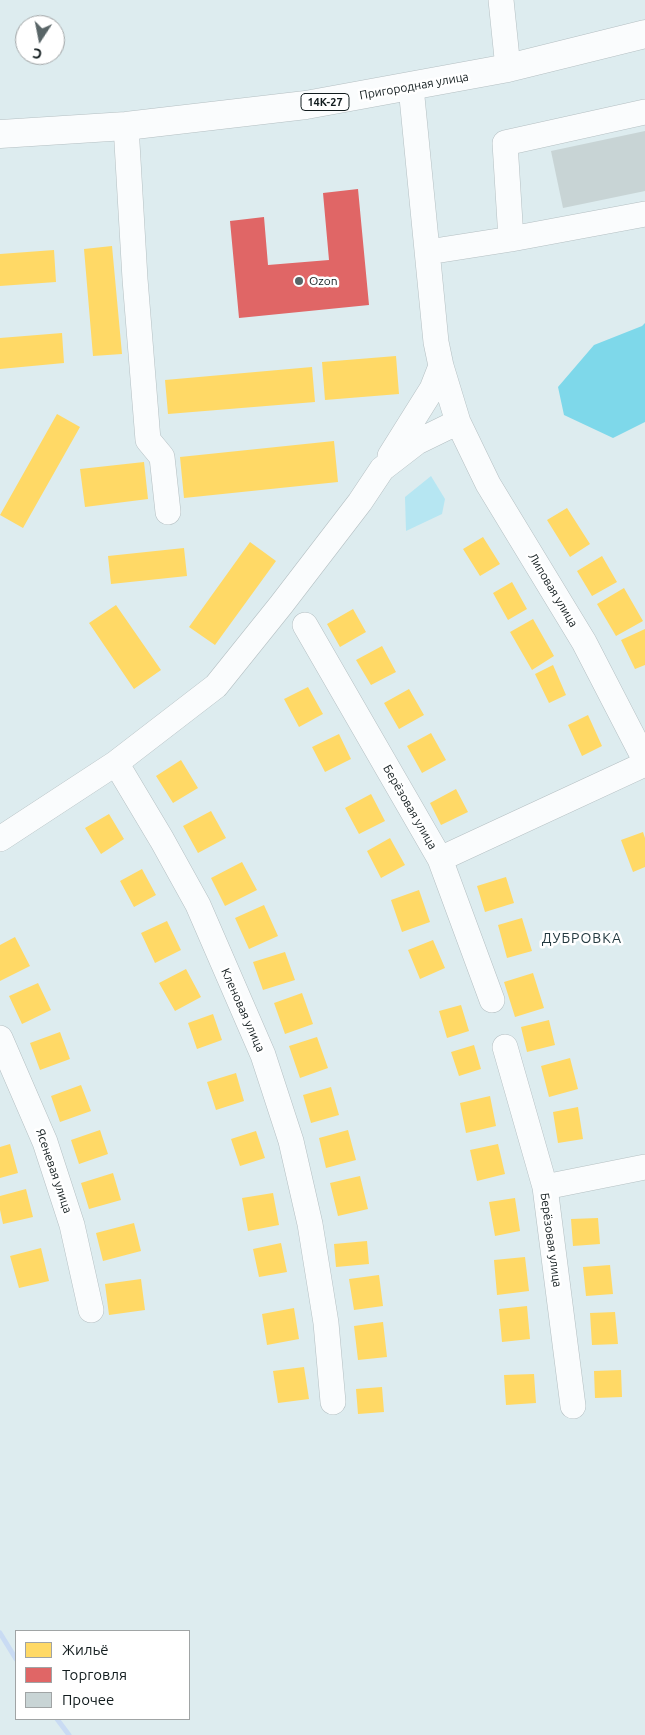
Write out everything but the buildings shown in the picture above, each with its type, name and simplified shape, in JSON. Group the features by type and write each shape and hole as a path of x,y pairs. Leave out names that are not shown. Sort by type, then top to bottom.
{"main road":[{"name":"Пригородная улица","path":"0,134 126,126 306,105 508,68 645,34"}],"street":[{"path":"501,0 508,68"},
{"name":"Липовая улица","path":"411,87 436,342 441,366 458,422 488,484 584,642 645,760"},
{"path":"511,240 504,143 645,112"},
{"path":"126,126 135,278 148,440 162,457 168,512"},
{"path":"428,252 511,240 645,214"},
{"path":"0,838 116,763 216,686 360,502 432,389 441,366"},
{"path":"382,469 417,442 458,422"},
{"name":"Берёзовая улица","path":"305,625 440,859 492,1000"},
{"name":"Кленовая улица","path":"116,763 198,905 263,1055 291,1141 310,1224 326,1323 333,1402"},
{"path":"440,859 645,764"},
{"name":"Ясеневая улица","path":"0,1038 45,1142 72,1225 91,1310"},
{"name":"Берёзовая улица","path":"505,1047 544,1186 574,1406"},
{"path":"544,1186 645,1167"}],"shaded area":[{"path":"645,323 645,422 613,438 564,415 558,387 594,345 642,326"},
{"path":"431,476 445,499 442,514 406,531 405,497"}],"waterway":[{"path":"0,1633 15,1657"},
{"path":"58,1720 69,1735"}],"place":[{"name":"Ozon","path":"299,281"}],"district":[{"name":"ДУБРОВКА","path":"582,938"}]}
